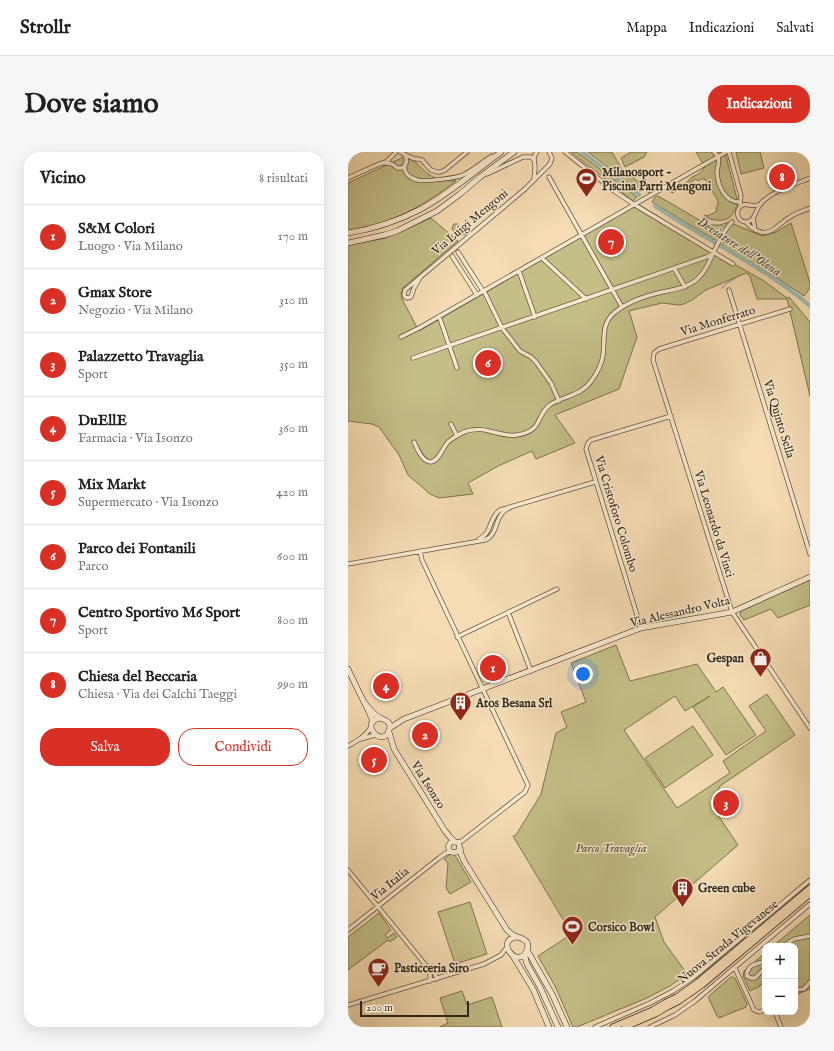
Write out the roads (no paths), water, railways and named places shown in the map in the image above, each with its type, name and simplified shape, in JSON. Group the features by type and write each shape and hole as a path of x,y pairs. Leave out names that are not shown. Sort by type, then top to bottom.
{"main road":[{"name":"Nuova Strada Vigevanese","path":"627,1027 698,982 810,888"},
{"name":"Nuova Strada Vigevanese","path":"613,1027 667,1008 679,1001 702,985 810,894"},
{"path":"608,1027 636,1020"}],"street":[{"path":"348,178 385,162 400,153 422,160 429,168 440,172 445,170 467,152"},
{"path":"400,153 407,159 405,169 406,173 417,180 453,178 467,173 501,152"},
{"path":"348,233 370,229 390,223 422,209 445,194 501,152"},
{"path":"348,243 397,231 437,211 514,152"},
{"path":"533,180 535,171 534,155 537,152"},
{"path":"480,177 524,157 531,157 540,167 547,167 552,161 550,152"},
{"path":"565,152 614,191 733,264"},
{"path":"714,152 718,157 718,178 722,192 730,200 739,202"},
{"path":"401,337 727,152 741,196 754,210 755,230"},
{"path":"392,157 392,164"},
{"path":"385,162 400,168 416,158"},
{"name":"Via Luigi Mengoni","path":"420,278 411,297 405,297 405,290 525,188 547,167"},
{"path":"549,177 622,306"},
{"path":"740,207 743,205 753,206 760,204 782,189 810,178"},
{"path":"741,196 740,207 737,215 740,220 746,222 752,228 762,233 769,232 789,217 810,208"},
{"path":"746,222 754,217 760,204"},
{"path":"414,442 423,458 430,462 434,460 448,442 467,431 490,431 510,436 529,432 536,427 545,410 552,404 578,393 592,380 603,356 604,328 613,313 622,306 634,300 685,287 700,276 708,265 723,234 732,222"},
{"path":"458,252 484,291 502,328 520,351 531,357 536,362 552,383 559,400"},
{"path":"413,358 613,290 713,252"},
{"path":"452,256 477,295"},
{"path":"542,258 586,299"},
{"path":"674,268 685,287"},
{"path":"519,271 535,317"},
{"name":"Via Quinto Sella","path":"729,290 810,554"},
{"name":"Via Monferrato","path":"654,353 659,349 790,309"},
{"path":"440,316 457,368"},
{"name":"Via Leonardo da Vinci","path":"654,353 653,360 732,612 810,728"},
{"name":"Via Cristoforo Colombo","path":"641,628 586,449 591,440 671,416"},
{"path":"451,424 457,436"},
{"path":"348,564 476,541 487,534 492,519 497,512 595,482"},
{"path":"420,551 422,560 457,637 528,785 525,792 462,841 452,842 451,849"},
{"name":"Via Alessandro Volta","path":"404,719 641,628 732,612 810,577"},
{"path":"457,637 557,589"},
{"path":"508,612 531,671"},
{"path":"348,669 364,702 372,725 372,732 375,735"},
{"path":"364,702 372,712 381,718 394,721 404,719"},
{"path":"360,740 369,731 375,720 381,718"},
{"path":"348,746 375,735 382,736 387,734 389,730 404,719"},
{"path":"387,720 389,730"},
{"name":"Via Isonzo","path":"389,730 394,749"},
{"name":"Via Isonzo","path":"382,736 394,749 445,831 459,845 464,861"},
{"name":"Via Isonzo","path":"445,831 451,849"},
{"path":"451,849 458,851 460,848"},
{"path":"451,849 464,861 507,930 517,937 522,938 526,942 527,946 525,957 527,964 540,987 558,1027"},
{"name":"Via Italia","path":"348,930 451,849"},
{"path":"348,870 437,979"},
{"path":"595,1027 650,1003 673,991 694,977 810,880"},
{"path":"650,1027 675,1015 687,1007 810,904"},
{"path":"507,930 508,945 533,989 548,1027"},
{"path":"788,943 810,936"},
{"path":"348,1005 484,964 501,955 513,938 517,937"},
{"path":"501,955 521,956 526,951"},
{"path":"526,951 552,994 567,1027"},
{"path":"514,955 527,964"},
{"path":"762,962 750,967 747,972 747,976 755,978 762,971"},
{"path":"428,968 430,973 430,981"},
{"path":"735,968 754,1010 759,1012 762,1011"},
{"path":"798,990 804,989 810,982"},
{"path":"775,1015 781,1027"}],"waterway":[{"name":"Deviatore dell'Olona","path":"582,152 639,195"},
{"name":"Deviatore dell'Olona","path":"655,206 773,278 810,306"},
{"path":"722,288 739,275"}],"place":[{"name":"Chiesa del Beccaria","path":"782,177"},
{"name":"Milanosport - Piscina Parri Mengoni","path":"586,198"},
{"name":"Centro Sportivo M6 Sport","path":"611,242"},
{"name":"Parco dei Fontanili","path":"488,363"},
{"name":"S&M Colori","path":"493,668"},
{"name":"Gespan","path":"760,678"},
{"name":"DuEllE","path":"386,686"},
{"name":"Atos Besana Srl","path":"460,722"},
{"name":"Gmax Store","path":"425,735"},
{"name":"Mix Markt","path":"374,760"},
{"name":"Palazzetto Travaglia","path":"726,803"},
{"name":"Green cube","path":"683,908"},
{"name":"Corsico Bowl","path":"572,946"},
{"name":"Pasticceria Siro","path":"378,988"}],"park label":[{"name":"Parco Travaglia","path":"611,848"}]}
